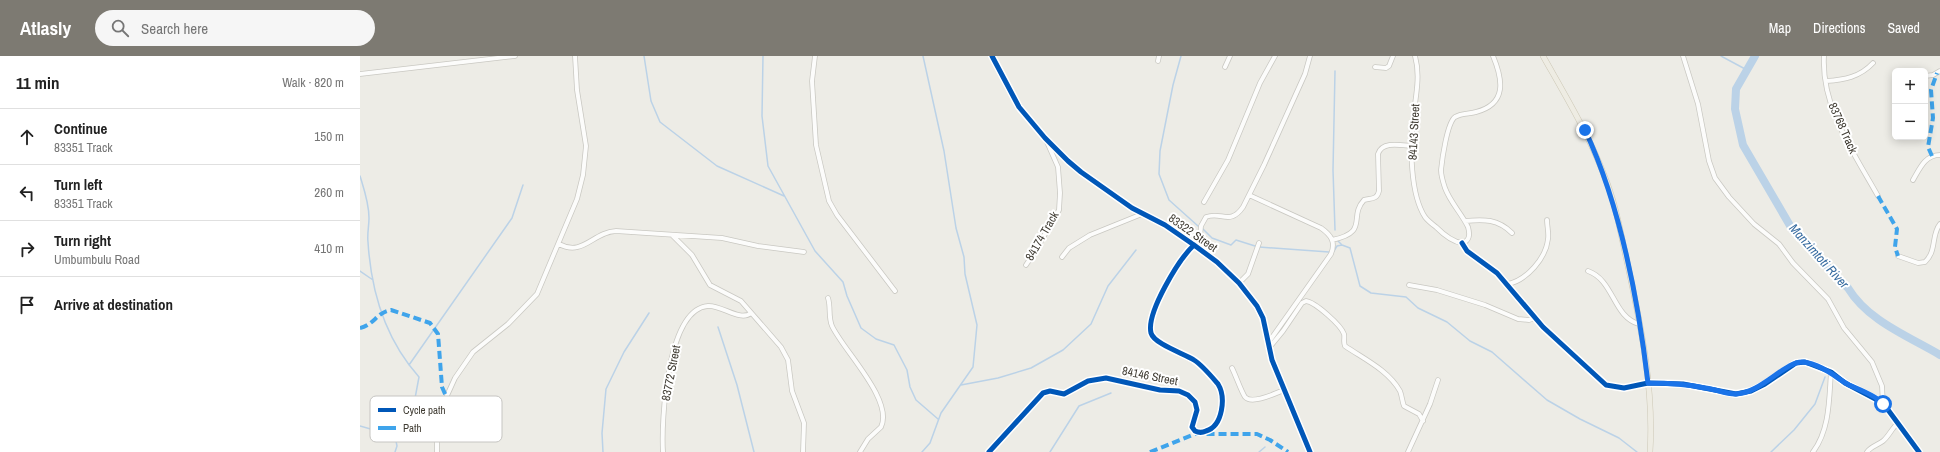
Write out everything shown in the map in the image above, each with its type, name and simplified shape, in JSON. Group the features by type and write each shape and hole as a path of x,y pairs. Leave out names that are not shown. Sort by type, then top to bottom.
{"main road":[{"path":"1543,56 1585,130 1607,182 1616,214 1639,324 1648,383 1650,452"}],"street":[{"path":"360,74 515,56"},
{"path":"446,396 461,368 476,349 508,324 538,294 576,200 583,175 586,155 585,132 577,90 575,56"},
{"path":"815,56 812,85 816,145 829,201 837,215 895,291"},
{"name":"83322 Street","path":"992,56 1019,107 1045,138 1081,172 1142,214 1165,225 1199,248 1217,262 1239,283 1257,306 1263,318 1272,360 1310,452"},
{"path":"1226,67 1230,56"},
{"path":"1204,202 1228,160 1260,83 1275,56"},
{"path":"1199,248 1201,226 1204,219 1209,216 1225,218 1235,215 1238,213 1249,195 1305,74 1310,56"},
{"path":"1375,67 1386,68 1389,66 1393,56"},
{"name":"84143 Street","path":"1415,56 1418,71 1411,146 1415,184 1425,217 1439,231 1457,242 1462,243 1467,251 1498,273 1535,318 1602,382 1624,388 1648,383 1683,384 1736,394 1751,391 1765,384 1796,363 1805,362 1831,372 1877,399 1888,408 1919,452"},
{"path":"1462,243 1468,239 1470,233 1465,221 1445,189 1441,169 1449,129 1453,119 1458,115 1474,113 1486,108 1495,101 1500,93 1501,79 1493,56"},
{"path":"1683,56 1698,104 1709,161 1716,178 1729,197 1754,224 1779,244 1793,263 1828,299 1844,328 1866,354 1875,368 1882,386 1883,404"},
{"name":"83768 Track","path":"1824,56 1826,81 1830,100 1844,137 1878,196"},
{"path":"1826,81 1848,79 1855,76 1873,63"},
{"path":"1928,76 1933,75 1940,71"},
{"name":"84174 Track","path":"1026,264 1057,214 1060,204 1058,167 1045,138"},
{"path":"1332,240 1343,238 1351,233 1357,223 1359,209 1363,201 1373,199 1378,195 1378,154 1380,149 1387,145 1411,146"},
{"path":"1913,180 1926,159 1932,156 1940,155"},
{"path":"1249,195 1292,213 1321,228 1332,240 1331,254 1269,345"},
{"path":"1062,257 1069,248 1081,240 1142,214"},
{"path":"1508,284 1518,282 1526,277 1544,252 1548,239 1546,220"},
{"path":"1465,221 1495,221 1502,224 1512,233"},
{"path":"1898,256 1918,263 1925,262 1933,252 1935,230 1940,224"},
{"path":"559,244 570,249 580,248 609,231 722,238 758,246 804,252"},
{"path":"672,235 692,255 710,285 738,299 752,313 786,355 792,391 804,423 803,452"},
{"path":"1239,283 1248,274 1259,243"},
{"name":"84146 Street","path":"989,452 1043,392 1048,391 1064,394 1088,381 1098,379 1114,378 1149,388 1184,393 1194,400 1196,404 1197,410 1193,423 1195,431 1198,433 1205,432 1216,426 1221,414 1220,391 1217,384 1195,360 1157,341 1151,335 1152,322 1165,286 1178,263 1194,245"},
{"path":"1588,271 1596,275 1607,287 1625,316 1639,324"},
{"path":"1409,285 1438,290 1485,305 1518,319 1529,320 1535,318"},
{"path":"828,298 831,325 880,400 883,412 881,426 866,442 860,452"},
{"path":"1269,345 1283,331 1302,303 1306,301 1312,302 1343,332 1344,346 1364,357 1381,371 1399,390 1404,406 1419,414 1422,421"},
{"name":"83772 Street","path":"663,452 665,393 672,355 683,327 693,312 698,308 708,306 719,307 741,316 752,313"},
{"path":"1232,368 1244,396 1249,400 1255,400 1284,390"},
{"path":"1813,452 1822,437 1826,423 1831,372"},
{"path":"1408,452 1438,380"},
{"path":"1867,452 1870,448 1885,440 1891,429 1898,423"}],"waterway":[{"path":"644,56 651,101 660,122 717,166 784,196"},
{"path":"763,56 762,116 768,166 815,251 843,282 847,296 861,328 876,339 894,345 907,370 910,387 916,400 938,419"},
{"path":"922,452 930,443 941,413 973,367 977,325 965,274 964,257 956,228 944,151 923,56"},
{"path":"1181,56 1173,85 1160,151 1159,174 1169,200 1198,226"},
{"path":"1721,56 1747,70"},
{"name":"Manzimtoti River","path":"1755,56 1736,89 1735,109 1743,145 1792,229 1848,288 1856,300 1866,310 1890,327 1940,355"},
{"path":"1335,71 1333,170 1335,230"},
{"path":"360,176 368,207 368,239 370,260 377,296 389,331 407,363 419,377 415,396"},
{"path":"409,365 512,218 523,185"},
{"path":"1203,229 1212,238 1231,245 1236,240 1255,246"},
{"path":"1338,241 1342,245"},
{"path":"1334,251 1337,246 1342,245 1350,248 1360,286 1371,293 1406,297 1418,308 1447,322 1470,341 1492,352 1547,400 1580,419 1619,438 1637,452"},
{"path":"1259,247 1329,252"},
{"path":"961,385 998,378 1031,368 1063,350 1091,324 1108,286 1136,250"},
{"path":"360,271 373,280"},
{"path":"603,452 602,433 606,389 624,352 649,313"},
{"path":"718,327 737,385 754,452"},
{"path":"1771,452 1794,430 1815,404 1825,377"},
{"path":"1050,452 1079,406 1111,393"},
{"path":"360,426 370,429"},
{"path":"395,452 397,446 396,442"},
{"path":"1259,452 1265,447"}],"marked path":[{"path":"1932,156 1928,147 1933,118 1931,90 1937,73"},
{"path":"1878,196 1897,229 1895,247 1898,256"},
{"path":"360,328 369,324 382,313 391,310 430,323 438,334 442,387 446,396"},
{"path":"1150,452 1195,434 1257,434 1270,440 1288,452"}],"cycle path":[{"path":"992,56 1019,107 1045,138 1068,161 1132,208 1165,225 1194,245 1217,262 1239,283 1257,306 1263,318 1272,360 1310,452"},
{"path":"1462,243 1467,251 1497,273 1543,327 1606,385 1624,388 1648,383 1683,384 1736,394 1751,391 1765,384 1796,363 1805,362 1831,372 1845,383 1883,403 1919,452"},
{"path":"989,452 1043,393 1050,391 1064,394 1088,381 1106,378 1160,390 1179,391 1188,395 1195,402 1197,410 1192,427 1198,432 1205,432 1212,428 1219,417 1222,403 1222,396 1218,384 1197,362 1164,345 1153,337 1151,333 1151,324 1158,300 1172,274 1194,245"}],"route":[{"path":"1585,130 1611,193 1634,294 1648,383 1683,384 1736,394 1751,391 1765,384 1791,365 1805,362 1831,372 1883,404"}]}
